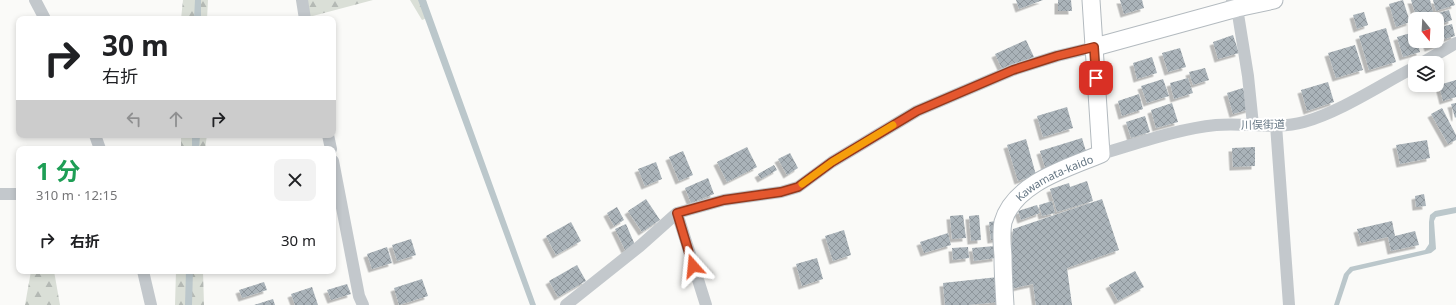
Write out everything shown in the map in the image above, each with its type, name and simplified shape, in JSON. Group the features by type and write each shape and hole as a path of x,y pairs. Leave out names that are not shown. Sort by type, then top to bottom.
{"main road":[{"name":"Kawamata-kaido","path":"1005,305 1002,243 1003,222 1010,206 1022,192 1039,182 1101,154 1091,0"},
{"path":"1094,47 1234,4 1274,0"}],"street":[{"path":"35,0 43,16"},
{"path":"302,0 305,16"},
{"path":"1234,4 1248,76 1253,125"},
{"path":"1434,56 1456,43"},
{"path":"566,305 640,246 677,213 724,200 781,192 798,187 832,162 917,111 1013,70 1057,56 1094,47"},
{"name":"川俣街道","path":"1101,154 1189,129 1217,124 1276,125 1302,122 1329,113 1408,71"},
{"path":"1276,125 1289,305"},
{"path":"336,177 359,296 363,305"},
{"path":"0,194 16,194"},
{"path":"677,213 706,305"},
{"path":"144,274 151,305"}],"green space":[{"path":"183,0 208,0 207,16 181,16"},
{"path":"307,0 373,0 313,16 309,16"},
{"path":"410,0 426,0 430,17 422,20"},
{"path":"181,138 207,138 205,146 181,146"},
{"path":"30,274 55,274 60,305 25,305"},
{"path":"176,274 203,274 204,305 175,305"}],"shaded area":[{"path":"195,0 201,0 201,16 194,16"},
{"path":"418,0 426,0 536,305 530,305"},
{"path":"192,138 200,138 199,146 192,146"},
{"path":"1456,207 1456,213 1436,217 1434,221 1436,249 1431,253 1353,271 1349,275 1339,305 1334,305 1344,274 1350,267 1425,250 1429,244 1430,215 1435,211"},
{"path":"186,274 193,274 192,305 185,305"}],"building":[{"path":"1016,0 1043,0 1019,9"},
{"path":"1058,0 1071,0 1072,11 1058,11"},
{"path":"1120,0 1142,0 1144,8 1124,14"},
{"path":"1403,0 1408,16 1408,23 1396,27 1389,4"},
{"path":"1411,0 1430,0 1433,12 1415,12"},
{"path":"1433,0 1453,0 1455,5 1436,11"},
{"path":"1449,10 1452,20 1444,23 1444,12 1442,12"},
{"path":"1364,12 1368,25 1357,29 1353,15"},
{"path":"1452,24 1455,36 1445,39 1444,26"},
{"path":"1386,28 1396,62 1369,70 1359,36"},
{"path":"1408,34 1408,48 1419,48 1420,52 1403,57 1397,37"},
{"path":"1233,35 1239,53 1218,59 1213,42"},
{"path":"1026,40 1034,57 1003,71 995,54"},
{"path":"1355,45 1363,70 1336,78 1328,53"},
{"path":"1180,48 1186,67 1168,72 1162,53"},
{"path":"1152,57 1157,73 1137,79 1133,63"},
{"path":"1205,68 1209,80 1193,85 1189,72"},
{"path":"1188,78 1193,93 1174,99 1170,83"},
{"path":"1163,79 1169,96 1147,103 1141,86"},
{"path":"1456,80 1456,97 1443,101 1441,92 1444,92 1444,84"},
{"path":"1328,82 1334,102 1307,111 1301,90"},
{"path":"1243,88 1250,109 1233,114 1227,93"},
{"path":"1139,94 1143,109 1122,116 1118,101"},
{"path":"1172,103 1178,122 1156,128 1151,110"},
{"path":"1456,103 1456,117 1455,118 1451,104"},
{"path":"1067,107 1073,128 1043,137 1037,116"},
{"path":"1442,108 1456,135 1456,140 1448,144 1431,114"},
{"path":"1145,116 1150,132 1131,138 1126,122"},
{"path":"1082,138 1087,155 1045,167 1040,151"},
{"path":"1026,139 1036,175 1018,181 1007,145"},
{"path":"1427,140 1430,158 1400,164 1396,145"},
{"path":"747,147 757,167 727,182 717,162"},
{"path":"1255,147 1255,166 1233,167 1232,148"},
{"path":"683,151 693,175 679,181 669,157"},
{"path":"790,153 798,168 787,175 778,159"},
{"path":"656,162 662,179 645,186 638,169"},
{"path":"774,165 777,170 761,179 758,174"},
{"path":"708,178 714,194 691,203 685,188"},
{"path":"1087,181 1093,201 1057,212 1050,189 1069,183 1070,187"},
{"path":"1424,194 1426,206 1416,207 1415,196"},
{"path":"646,199 660,220 642,232 628,211"},
{"path":"1102,199 1119,250 1067,268 1072,305 1036,305 1033,284 1011,289 1010,261 1013,229"},
{"path":"1052,201 1055,213 1042,216 1039,205"},
{"path":"1037,205 1040,213 1021,220 1018,211"},
{"path":"617,207 624,220 614,226 607,213"},
{"path":"963,215 966,238 952,239 950,216"},
{"path":"979,215 981,240 971,241 969,216"},
{"path":"996,221 998,239 991,240 989,222"},
{"path":"1392,221 1395,236 1415,231 1419,245 1391,251 1388,237 1361,243 1357,229"},
{"path":"571,222 581,241 556,255 546,236"},
{"path":"626,224 635,245 625,250 615,229"},
{"path":"844,230 851,255 833,261 825,236"},
{"path":"948,233 951,245 924,253 920,242"},
{"path":"411,239 416,255 397,261 392,245"},
{"path":"995,246 996,258 974,261 972,248"},
{"path":"387,247 392,263 372,269 367,254"},
{"path":"968,247 969,258 953,260 952,248"},
{"path":"817,258 823,279 802,286 796,264"},
{"path":"577,265 586,281 558,297 549,281"},
{"path":"1135,271 1144,287 1118,301 1109,285"},
{"path":"998,277 1000,302 968,305 945,305 943,283"},
{"path":"422,279 428,296 399,305 394,288"},
{"path":"264,282 267,290 242,298 239,290"},
{"path":"347,284 351,294 331,300 327,290"},
{"path":"312,287 318,305 295,305 291,294"},
{"path":"273,299 275,305 254,305"}],"slow traffic":[{"path":"802,184 832,162 893,125"}],"route":[{"path":"693,266 677,213 724,200 781,192 798,187 832,162 917,111 1013,70 1057,56 1094,47 1096,78"}]}
